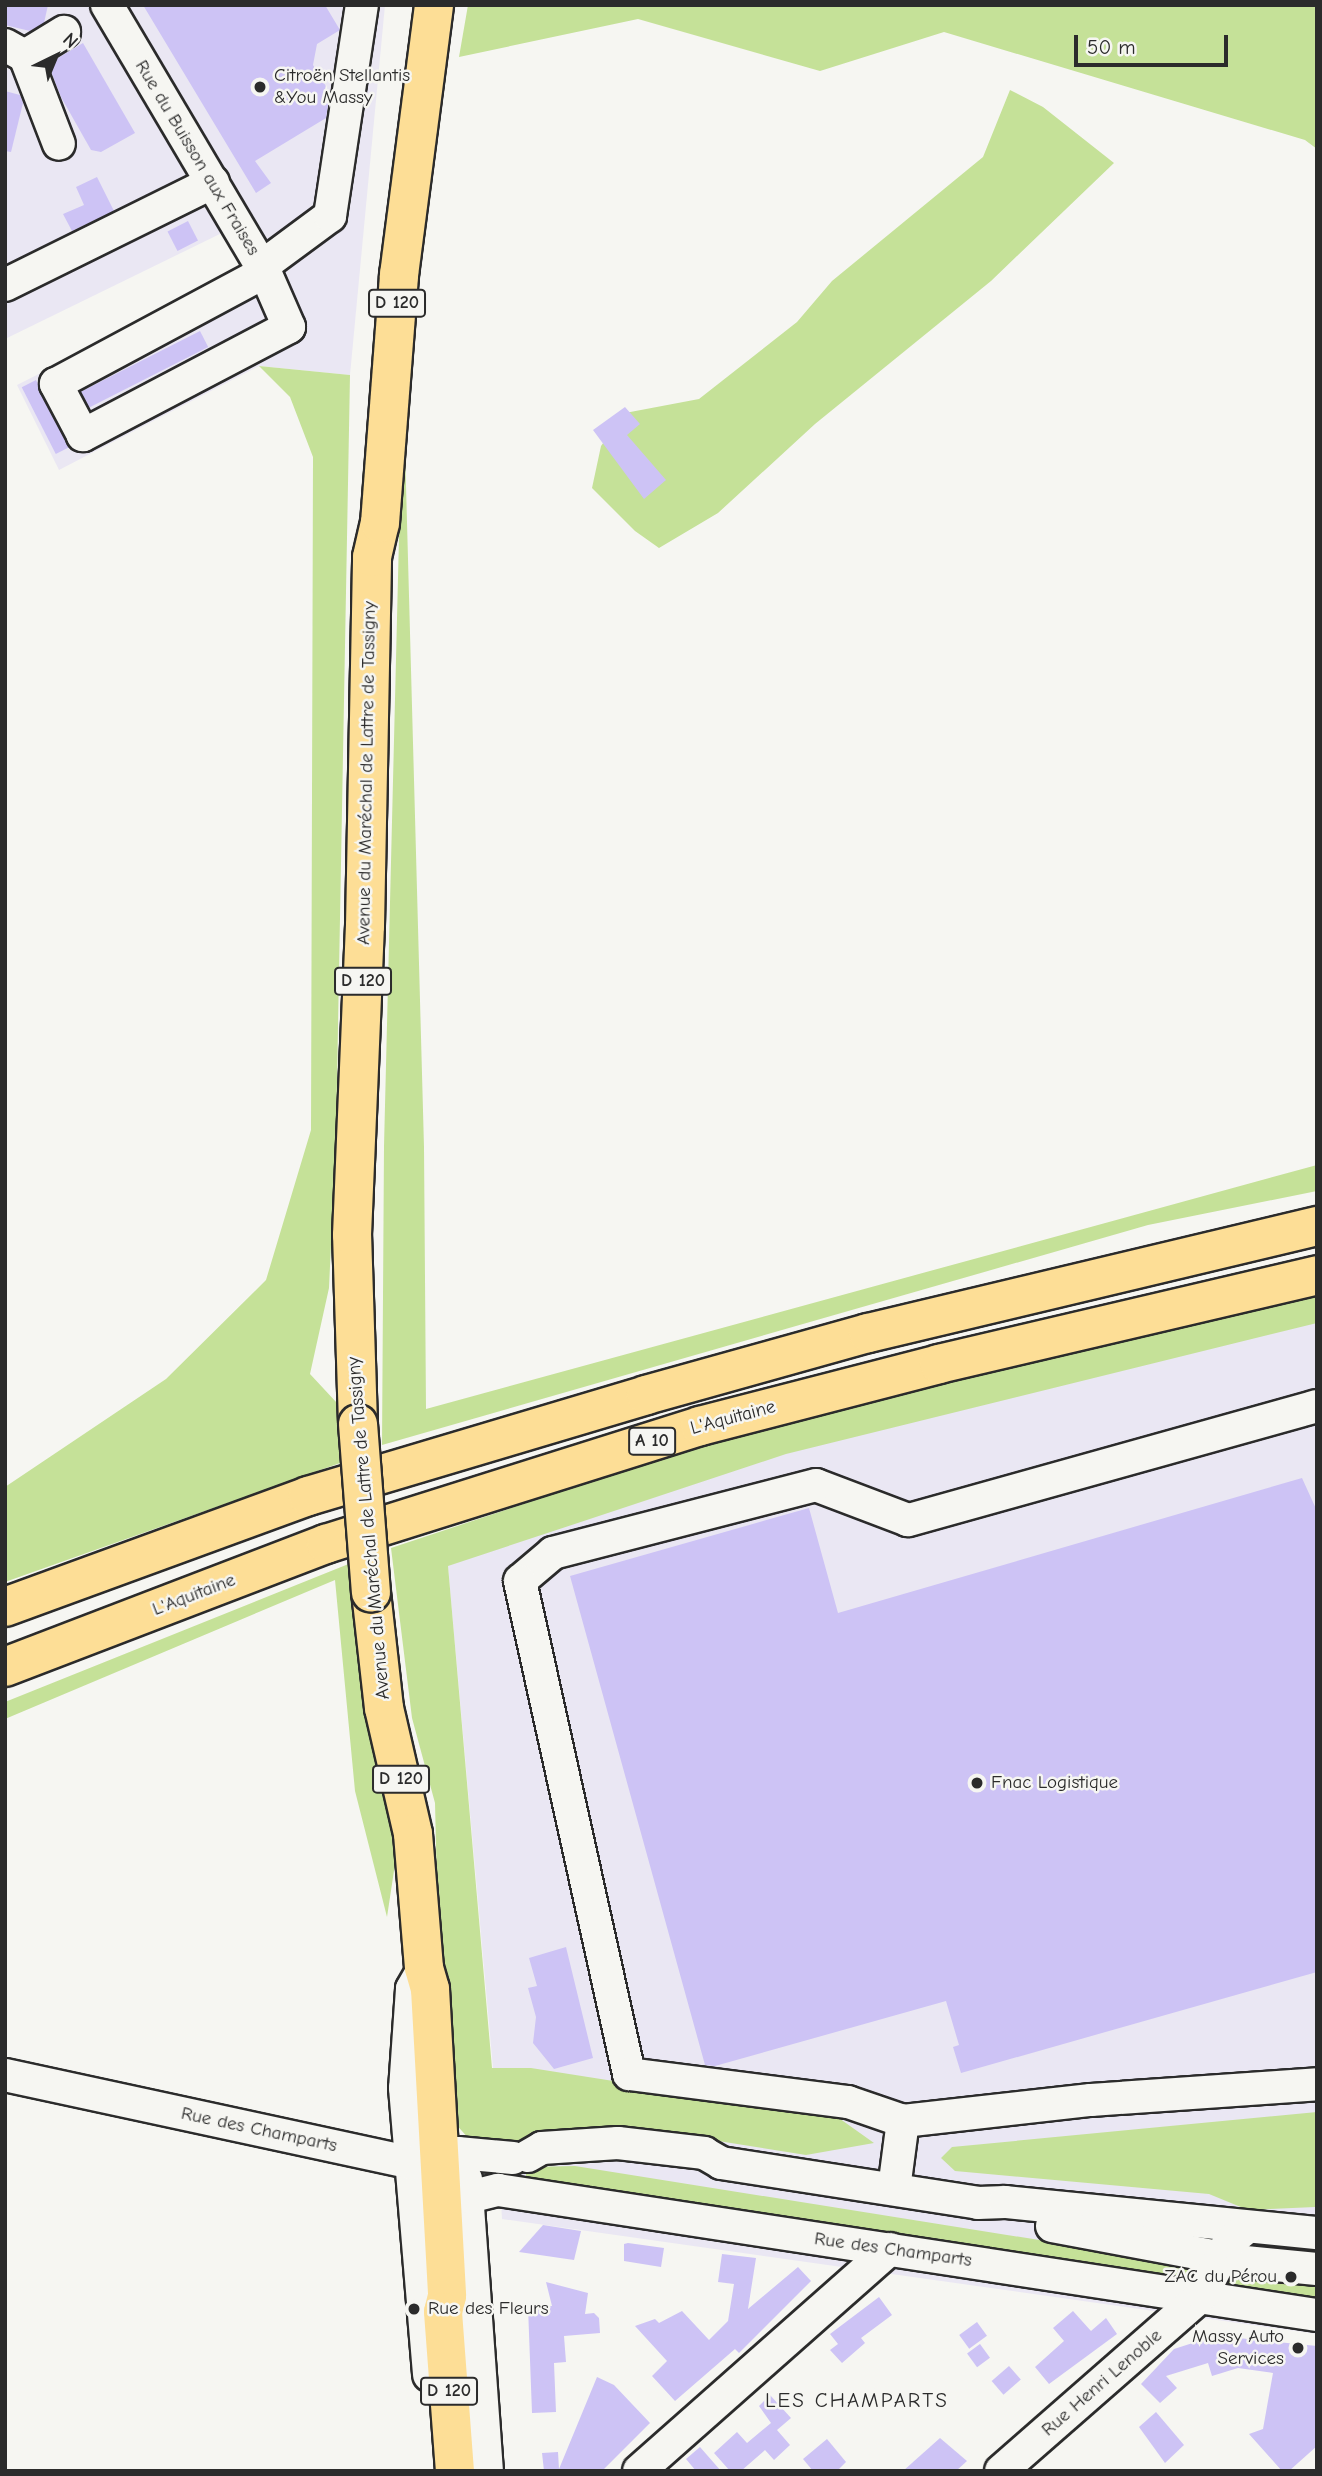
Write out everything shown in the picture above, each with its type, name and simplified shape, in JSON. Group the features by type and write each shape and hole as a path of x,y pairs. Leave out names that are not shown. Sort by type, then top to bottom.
{"main road":[{"name":"Avenue du Maréchal de Lattre de Tassigny","path":"374,538 366,519 372,333 410,5"},
{"name":"Avenue du Maréchal de Lattre de Tassigny","path":"434,5 399,275 380,523 374,538 365,926 352,1235 358,1424 370,1592 384,1708 413,1834 424,1968 430,1989 435,2107 444,2175 447,2296 443,2312 455,2471"},
{"name":"A 10","path":"5,1607 308,1496 646,1395 881,1330 1317,1226"},
{"name":"L'Aquitaine","path":"5,1667 326,1545 701,1426 965,1357 1317,1275"},
{"name":"Avenue du Maréchal de Lattre de Tassigny","path":"424,1968 418,1990 444,2175 435,2296 443,2312"}],"street":[{"name":"Rue du Buisson aux Fraises","path":"107,5 263,269 285,312 289,327 83,435 56,384 263,269"},
{"path":"263,269 330,216 362,5"},
{"path":"59,144 15,50 64,32"},
{"path":"5,285 213,182"},
{"path":"1317,1406 908,1520 817,1485 553,1553 520,1581 629,2074 848,2102 903,2121 1091,2101 1317,2084"},
{"name":"Rue des Champarts","path":"5,2075 444,2175 498,2190 1202,2295 1317,2315"},
{"path":"894,2189 903,2121"},
{"name":"Rue des Champarts","path":"444,2175 520,2157 542,2148 618,2143 704,2153 721,2163 978,2203 1005,2202 1317,2233"},
{"path":"437,2471 444,2175"},
{"name":"Avenue du Maréchal de Lattre de Tassigny","path":"444,2175 487,2471"},
{"name":"Rue des Champarts","path":"978,2203 1009,2218 1221,2257 1317,2269"},
{"path":"1202,2295 1221,2257 1246,2228"},
{"path":"639,2471 890,2249"},
{"name":"Rue Henri Lenoble","path":"1001,2471 1202,2295"}],"shaded area":[{"path":"5,5 385,5 350,375 259,366 59,470 17,385 244,271 226,231 5,339"},
{"name":"ZAC du Pérou","path":"1317,1321 1317,2334 502,2219 493,2068 446,1545 539,1530 1057,1370"}],"green space":[{"path":"468,5 1317,5 1317,149 1305,140 944,32 820,71 638,19 459,57"},
{"path":"1010,90 1043,107 1114,163 991,281 815,424 718,513 659,548 635,531 592,488 601,446 625,413 699,399 797,322 832,281 983,157"},
{"path":"259,366 350,375 336,1136 329,1288 310,1374 337,1403 346,1436 343,1462 5,1582 5,1487 166,1379 266,1280 311,1130 313,457 290,397"},
{"path":"403,375 424,1147 426,1409 1317,1165 1317,1191 1148,1225 382,1445 384,1146"},
{"path":"1317,1295 1317,1323 786,1454 448,1566 492,2068 531,2068 836,2116 874,2143 806,2155 624,2126 498,2146 470,2140 453,2121 439,1968 435,1803 412,1718 391,1548 707,1443 1007,1362"},
{"path":"351,1563 397,1851 387,1917 355,1791 335,1580 5,1719 5,1702"},
{"path":"1317,2112 1315,2207 1248,2210 1209,2194 955,2171 941,2158 952,2147"},
{"path":"575,2166 1202,2266 1187,2284 511,2179 526,2176 526,2167"},
{"path":"1229,2272 1317,2285 1317,2308 1224,2290 1219,2282"}],"building":[{"path":"5,5 48,5 44,23 30,31 5,25"},
{"name":"Citroën Stellantis &You Massy","path":"143,5 325,5 340,30 317,44 313,65 330,93 326,118 255,161 271,183 256,193"},
{"path":"83,43 135,133 101,152 91,150 61,97 48,64"},
{"path":"5,91 20,95 23,103 11,152 5,151"},
{"path":"97,177 114,211 72,231 63,214 84,205 76,187"},
{"path":"188,221 198,241 177,251 168,231"},
{"path":"200,331 208,347 89,408 81,392"},
{"path":"36,380 70,447 56,454 22,387"},
{"path":"625,407 640,424 627,435 666,480 644,499 593,430"},
{"name":"Fnac Logistique","path":"1302,1478 1317,1511 1317,1972 961,2073 953,2047 959,2045 946,2001 715,2066 705,2065 570,1576 809,1508 838,1613"},
{"path":"566,1947 593,2058 554,2069 533,2043 536,2017 528,1988 537,1986 529,1958"},
{"path":"543,2225 581,2231 574,2260 519,2252"},
{"path":"624,2244 664,2248 661,2267 624,2261"},
{"path":"722,2254 756,2258 748,2309 798,2267 811,2281 739,2353 735,2349 675,2401 652,2376 667,2361 635,2326 655,2319 659,2323 682,2311 709,2340 728,2321 734,2284 718,2282"},
{"path":"546,2282 588,2293 585,2314 594,2313 599,2318 600,2333 564,2336 566,2362 554,2363 556,2412 532,2413 528,2307 552,2306"},
{"path":"879,2297 892,2315 861,2338 865,2343 842,2363 830,2350 838,2344 830,2334"},
{"path":"1073,2311 1091,2331 1106,2318 1117,2334 1049,2384 1035,2367 1064,2341 1053,2328"},
{"path":"977,2322 987,2336 969,2349 959,2335"},
{"path":"1200,2334 1317,2346 1317,2446 1289,2471 1282,2471 1249,2434 1263,2429 1273,2373 1238,2368 1212,2376 1208,2363 1166,2376 1177,2388 1160,2403 1141,2384 1174,2349 1202,2340"},
{"path":"980,2344 990,2358 977,2367 967,2353"},
{"path":"1009,2366 1021,2380 1003,2395 992,2381"},
{"path":"597,2377 614,2385 650,2423 602,2471 544,2471 542,2453 558,2452 559,2469"},
{"path":"770,2395 791,2418 777,2430 790,2445 774,2460 765,2450 741,2471 730,2471 714,2453 737,2432 747,2443 771,2423 759,2406"},
{"path":"1156,2412 1184,2445 1165,2463 1139,2427"},
{"path":"940,2438 967,2461 956,2471 903,2471"},
{"path":"827,2439 846,2462 837,2471 813,2471 803,2459"},
{"path":"700,2447 721,2471 696,2471 686,2459"}],"place":[{"name":"Citroën Stellantis &You Massy","path":"260,87"},
{"name":"Fnac Logistique","path":"977,1783"},
{"name":"ZAC du Pérou","path":"1291,2277"},
{"name":"Rue des Fleurs","path":"414,2309"},
{"name":"Massy Auto Services","path":"1298,2348"}],"district":[{"name":"LES CHAMPARTS","path":"857,2400"}]}
